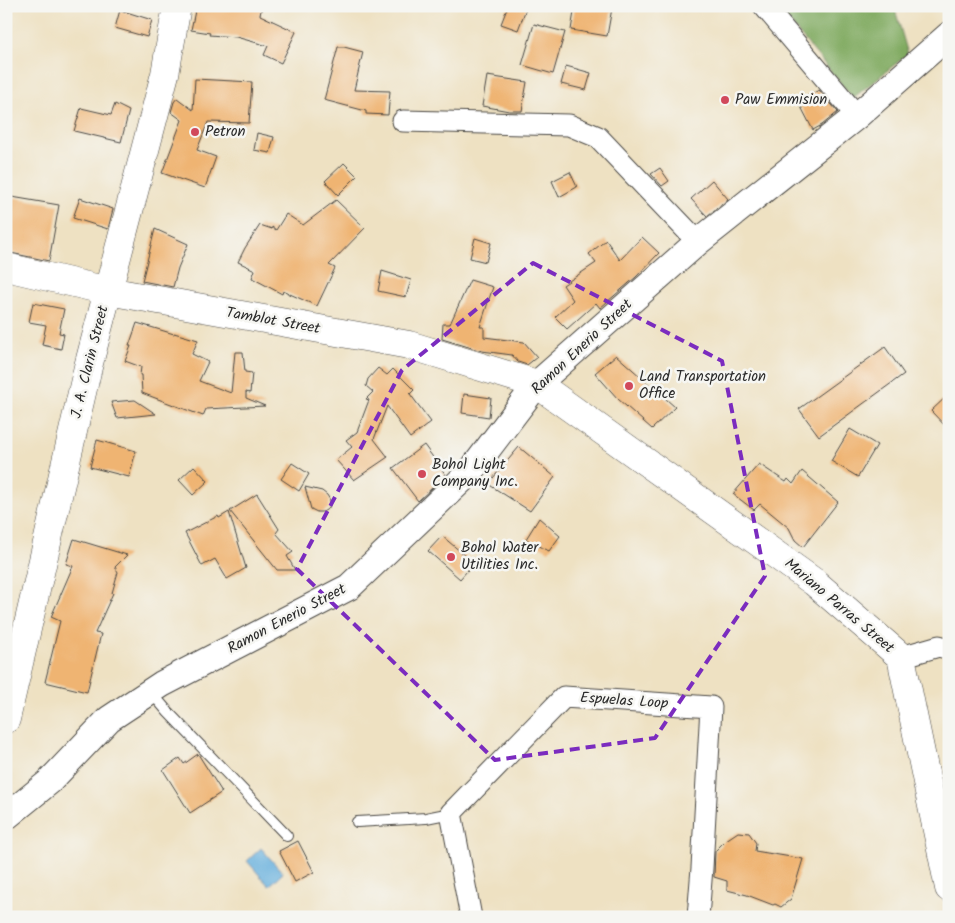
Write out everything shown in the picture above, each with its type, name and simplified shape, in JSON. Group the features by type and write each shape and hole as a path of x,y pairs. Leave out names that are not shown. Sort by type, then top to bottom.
{"main road":[{"name":"J. A. Clarin Street","path":"6,719 10,684 88,367 165,74 177,6"},
{"name":"Tamblot Street","path":"6,267 108,291 409,345 537,384"},
{"name":"Mariano Parras Street","path":"537,384 814,582 901,657 949,888"}],"street":[{"path":"764,6 857,116"},
{"name":"Ramon Enerio Street","path":"6,817 49,782 109,719 171,679 349,587 472,471 537,384 698,242 857,116 949,35"},
{"path":"403,121 569,125 598,137 698,242"},
{"path":"901,657 939,646 949,649"},
{"name":"Espuelas Loop","path":"451,813 564,696 711,707 698,917"},
{"path":"451,813 471,917"}],"lane":[{"path":"151,692 287,836"},
{"path":"358,822 426,818 451,813"}],"highlighted area":[{"path":"533,263 722,361 765,576 655,738 495,760 297,569 402,370"}],"green space":[{"path":"776,6 894,6 908,54 853,98"}],"water":[{"path":"261,848 283,873 269,886 247,861"}],"building":[{"path":"196,6 262,6 260,15 296,32 281,63 264,55 268,46 236,37 209,35 210,33 191,30"},
{"path":"508,6 527,6 518,30 501,24"},
{"path":"575,6 612,8 607,36 571,30"},
{"path":"120,10 152,20 147,37 115,28"},
{"path":"534,24 565,32 553,74 522,65"},
{"path":"338,47 363,52 354,90 390,91 388,115 366,114 366,111 324,100"},
{"path":"566,66 591,73 586,90 561,84"},
{"path":"487,76 527,82 522,111 509,111 482,106"},
{"path":"195,79 252,82 249,123 208,122 197,150 216,157 205,188 162,173 182,120 171,112 174,102 177,98 193,110"},
{"path":"819,90 838,112 813,130 798,101"},
{"path":"115,104 129,111 121,142 74,131 81,108 111,115"},
{"path":"257,133 274,137 270,153 254,150"},
{"path":"344,163 357,176 338,195 325,181"},
{"path":"660,168 669,181 662,186 651,174"},
{"path":"570,172 577,187 559,197 552,181"},
{"path":"712,180 728,199 707,216 691,199"},
{"path":"6,196 59,205 49,261 6,252"},
{"path":"80,198 113,209 108,229 73,218"},
{"path":"336,200 365,228 329,265 335,268 317,306 283,291 282,294 252,278 255,270 238,262 260,225 272,229 272,227 276,230 286,214 303,225"},
{"path":"155,229 188,244 178,268 173,287 142,281"},
{"path":"642,237 659,253 636,277 600,308 596,303 567,329 555,317 573,300 563,285 596,263 589,254 606,240 620,260"},
{"path":"475,238 491,243 486,262 470,258"},
{"path":"382,271 411,280 406,297 378,291"},
{"path":"470,280 493,287 480,327 484,327 484,337 524,342 537,357 527,365 518,362 512,355 482,351 442,339 443,324 450,324"},
{"path":"33,303 64,309 59,333 64,334 61,349 42,345 46,325 29,322"},
{"path":"137,323 198,340 192,354 208,362 199,381 231,393 235,352 243,352 245,372 252,373 250,393 246,392 246,398 265,406 206,409 203,416 142,393 141,367 125,361"},
{"path":"885,347 904,374 819,436 799,409"},
{"name":"Land Transportation Office","path":"616,355 675,407 652,429 618,399 595,373"},
{"path":"378,368 387,375 393,369 414,390 410,394 431,422 410,438 387,406 374,439 388,457 354,480 336,460 352,447 346,440 357,432 369,400 366,399 373,392 366,386 368,379"},
{"path":"464,394 491,398 489,417 462,413"},
{"path":"949,394 949,430 931,411"},
{"path":"135,400 156,414 117,418 111,402"},
{"path":"850,429 877,445 858,477 831,461"},
{"path":"97,440 136,451 129,477 90,467"},
{"name":"Bohol Light Company Inc.","path":"424,445 446,475 418,501 393,468"},
{"path":"519,447 555,477 530,511 488,484"},
{"path":"292,463 309,474 299,491 281,479"},
{"path":"759,464 786,482 788,479 793,484 802,471 838,502 803,547 795,540 789,528 760,504 754,510 733,494"},
{"path":"194,466 208,481 193,495 179,480"},
{"path":"305,487 322,491 327,495 330,500 329,508 323,512 311,509"},
{"path":"257,494 279,529 276,533 293,552 287,556 295,570 277,570 230,511"},
{"path":"229,512 246,568 227,579 215,559 202,566 185,533"},
{"path":"539,518 560,536 549,551 526,539"},
{"name":"Bohol Water Utilities Inc.","path":"442,536 474,563 460,579 428,551"},
{"path":"74,539 127,555 115,567 118,572 113,593 95,633 101,634 87,692 45,682 60,621 51,617 73,566 66,564"},
{"path":"198,754 222,792 190,813 163,770 180,758 184,764"},
{"path":"738,832 749,833 756,843 755,851 803,859 791,899 781,907 727,890 727,881 714,877 715,851"},
{"path":"298,841 314,872 295,882 279,851"}],"place":[{"name":"Paw Emmision","path":"725,100"},
{"name":"Petron","path":"195,132"},
{"name":"Land Transportation Office","path":"629,386"},
{"name":"Bohol Light Company Inc.","path":"422,474"},
{"name":"Bohol Water Utilities Inc.","path":"451,557"}]}
